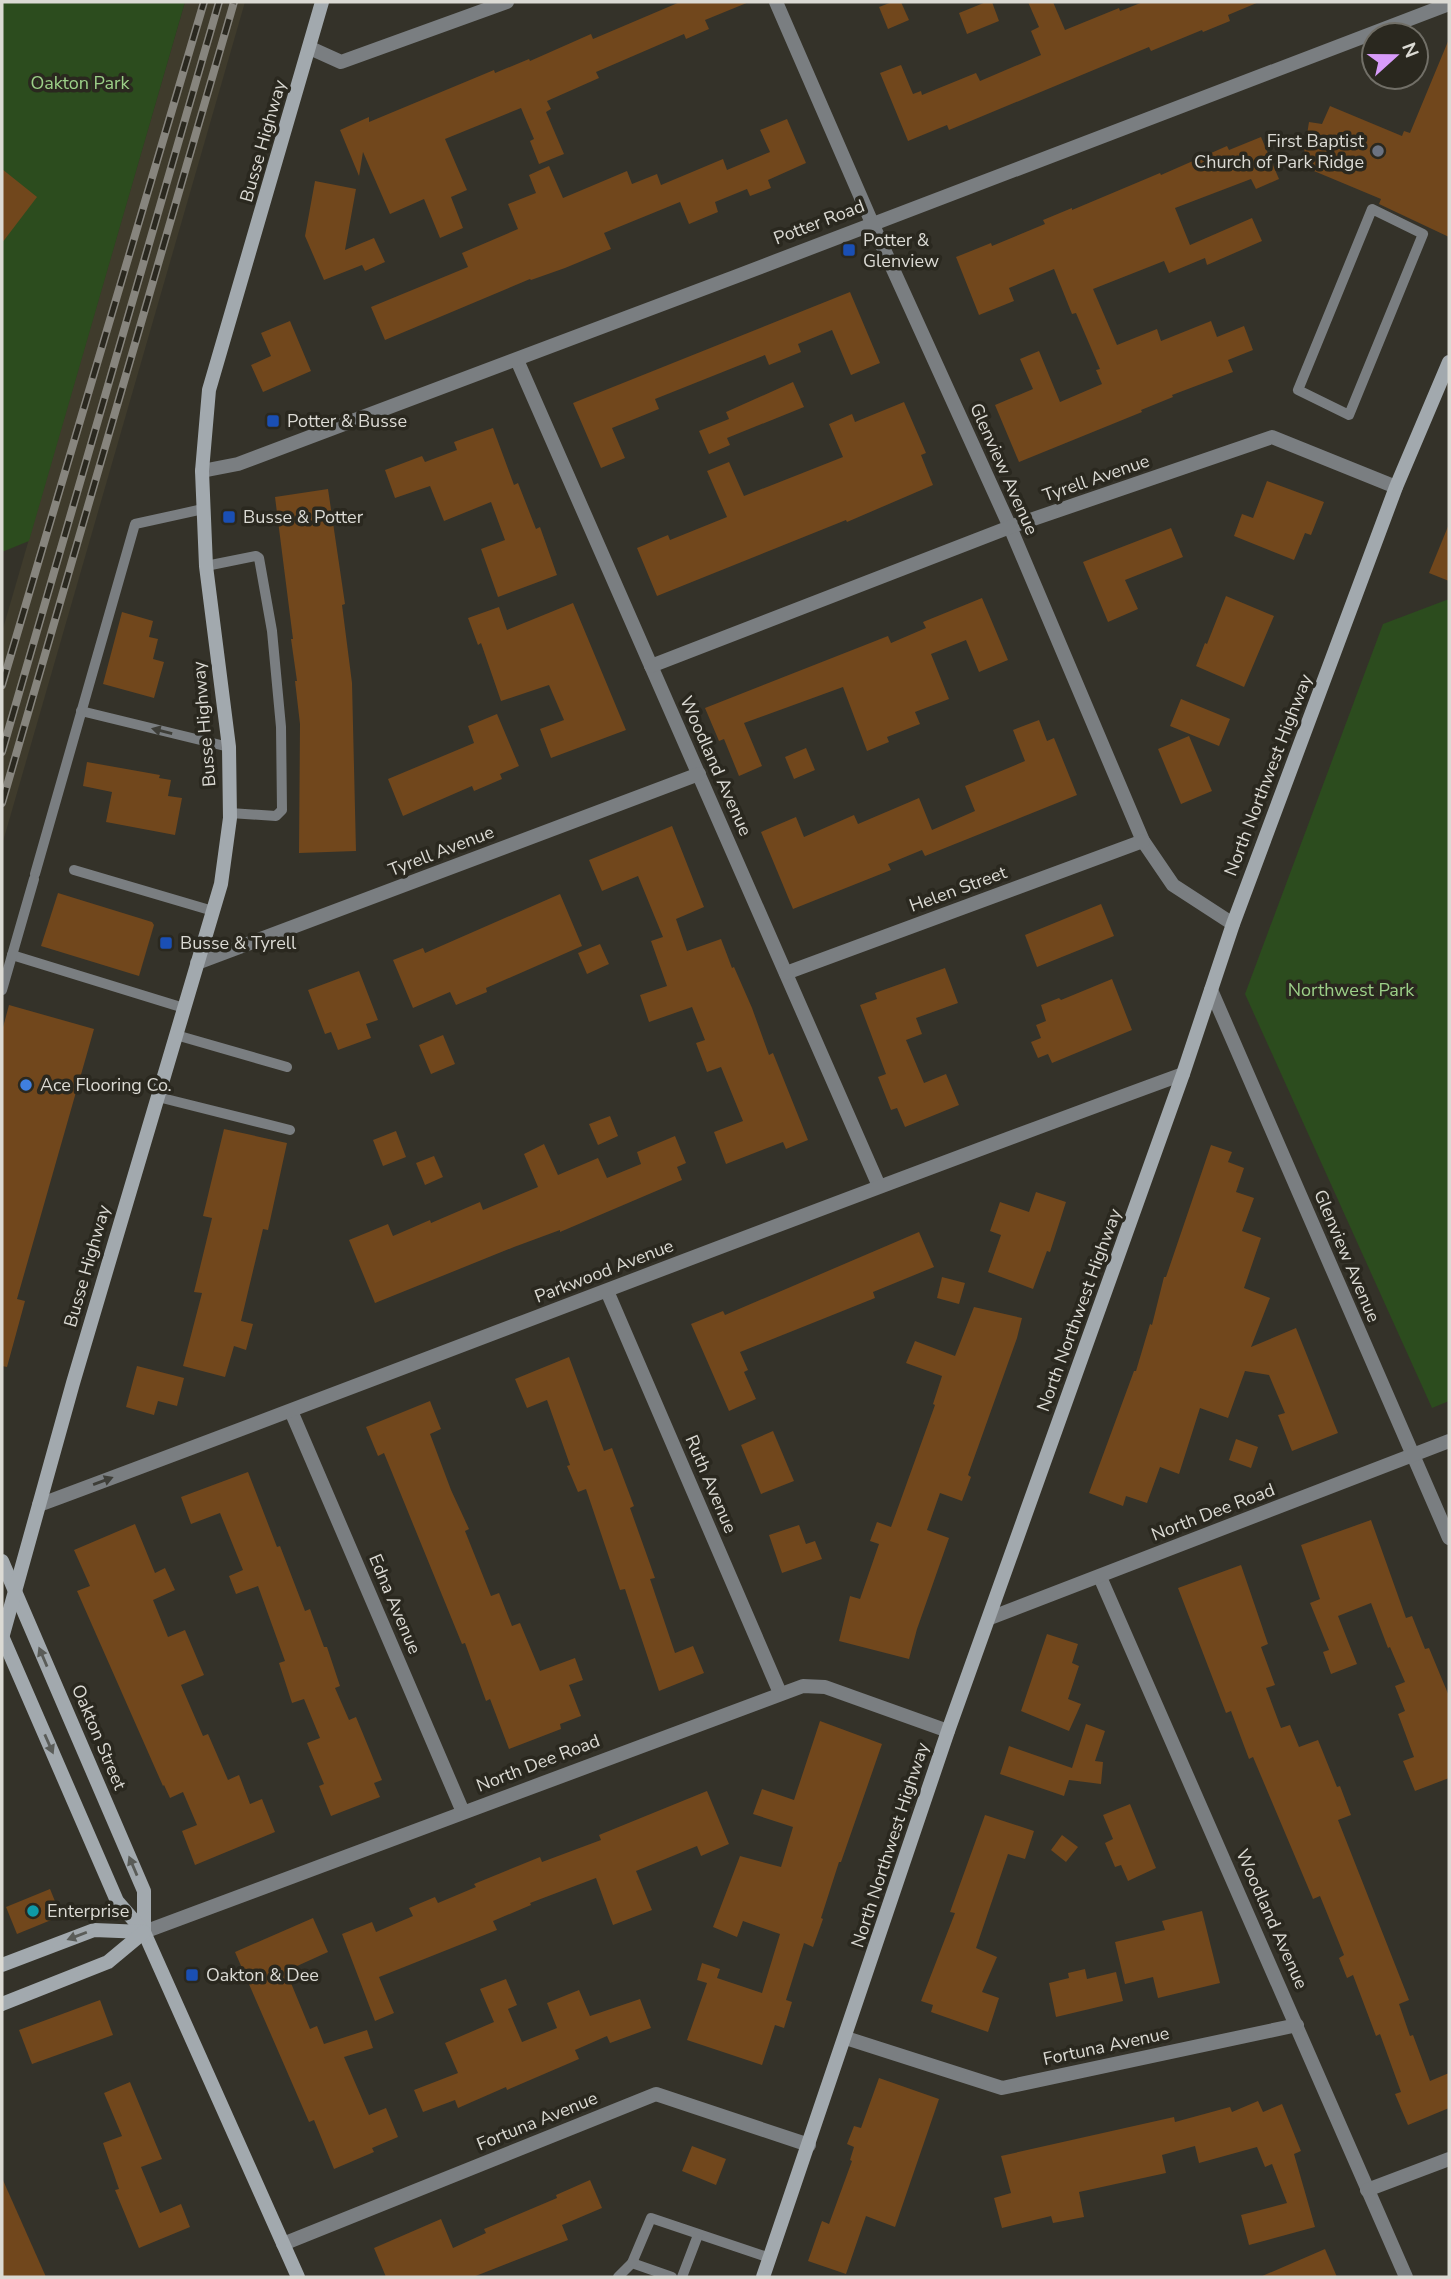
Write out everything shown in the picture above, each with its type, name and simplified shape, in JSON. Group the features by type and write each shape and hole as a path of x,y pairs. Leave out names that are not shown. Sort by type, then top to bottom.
{"main road":[{"name":"Busse Highway","path":"2,1637 73,1383 221,884 230,813 229,747 206,566 202,471 209,390 322,2"},
{"name":"North Northwest Highway","path":"763,2277 948,1731 1183,1074 1233,923 1396,487 1449,362"},
{"name":"Oakton Street","path":"2,1561 144,1891 144,1932"},
{"name":"Oakton Street","path":"2,1637 117,1901 144,1932 298,2277"},
{"name":"North Dee Road","path":"2,1965 94,1930 144,1932"},
{"name":"North Dee Road","path":"2,2004 108,1962 144,1932"}],"street":[{"path":"310,48 341,62 507,2"},
{"name":"Glenview Avenue","path":"775,2 1010,527 1143,841 1173,885 1233,923"},
{"name":"Potter Road","path":"202,471 238,464 517,360 1449,4"},
{"name":"Woodland Avenue","path":"517,360 879,1186"},
{"name":"Tyrell Avenue","path":"651,666 1010,527 1272,437 1396,487"},
{"name":"Tyrell Avenue","path":"197,963 699,774"},
{"name":"Helen Street","path":"786,973 1143,841"},
{"name":"Glenview Avenue","path":"1211,990 1449,1538"},
{"name":"Parkwood Avenue","path":"39,1505 879,1186 1183,1074"},
{"name":"Ruth Avenue","path":"607,1291 780,1693"},
{"name":"Edna Avenue","path":"291,1411 463,1812"},
{"name":"North Dee Road","path":"990,1618 1449,1441"},
{"name":"Woodland Avenue","path":"1100,1577 1406,2277"},
{"name":"North Dee Road","path":"144,1932 803,1686 825,1687 948,1731"},
{"name":"Fortuna Avenue","path":"846,2038 1002,2088 1297,2025"},
{"name":"Fortuna Avenue","path":"283,2244 656,2094 809,2145"},
{"path":"1367,2190 1449,2159"}],"lane":[{"path":"1423,234 1349,415 1298,390 1372,209 1423,234 1436,231"},
{"path":"2,990 135,524 203,509"},
{"path":"206,566 256,556 259,558 273,645 281,727 282,810 276,816 230,813"},
{"path":"81,711 229,747"},
{"path":"74,870 213,911"},
{"path":"12,956 184,1008"},
{"path":"176,1035 287,1067"},
{"path":"158,1097 289,1130"},
{"path":"618,2277 632,2263 651,2218 770,2258"},
{"path":"682,2277 698,2235"},
{"path":"632,2263 672,2277"}],"shaded area":[{"path":"185,2 245,2 2,845 2,632"}],"green space":[{"name":"Oakton Park","path":"2,2 185,2 29,541 2,552"},
{"name":"Northwest Park","path":"1449,599 1449,1401 1432,1408 1245,994 1383,624"}],"building":[{"path":"680,2 749,2 705,20 709,29 686,39 684,34 596,72 599,78 547,101 551,109 546,112 564,154 539,164 530,141 534,139 521,108 445,139 467,190 451,197 463,228 440,238 424,199 390,214 363,152 359,176 340,130 369,117 369,122 494,70 495,73 529,59 530,61 591,34 593,39"},
{"path":"901,2 909,20 888,29 879,7"},
{"path":"992,2 999,21 967,34 959,13"},
{"path":"1028,2 1053,2 1065,30 1119,8 1120,11 1143,2 1259,2 1228,15 1230,21 1203,32 1202,30 1151,51 1149,47 949,130 947,125 908,141 880,73 901,65 913,94 921,91 922,95 976,73 980,81 1041,55 1031,31 1039,27"},
{"name":"First Baptist Church of Park Ridge","path":"1449,39 1449,237 1379,204 1381,199 1302,166 1309,122 1322,124 1330,106 1402,136 1404,131 1410,133 1427,91 1430,91 1430,85"},
{"path":"787,119 806,163 768,180 771,188 750,196 747,189 715,202 718,212 689,224 680,202 604,233 611,249 530,279 385,340 371,307 468,267 462,253 518,229 508,204 536,193 529,175 549,166 563,198 627,171 632,184 657,174 661,185 723,159 727,170 770,152 760,130"},
{"path":"1261,137 1279,179 1256,189 1251,179 1175,208 1190,245 1252,218 1262,241 1207,265 1205,258 1169,273 1164,261 1093,289 1117,345 1157,329 1161,341 1211,321 1217,337 1244,326 1253,350 1228,360 1233,372 1172,395 1173,397 1141,410 1142,412 1019,462 995,405 1033,389 1020,359 1039,351 1060,402 1102,384 1096,370 1100,369 1076,313 1072,314 1054,269 1009,288 1014,301 979,315 956,257 991,243 992,246 1045,224 1043,220 1160,173 1161,175 1227,146 1229,150"},
{"path":"2,169 37,197 2,243"},
{"path":"315,181 356,189 345,250 374,238 385,262 365,271 362,265 324,280 305,236"},
{"path":"850,292 880,363 851,375 832,330 798,344 801,352 769,365 765,355 655,399 659,409 612,428 625,458 601,468 573,403"},
{"path":"290,321 311,371 263,392 251,365 271,356 261,333"},
{"path":"793,382 804,407 727,438 730,445 709,454 699,431 729,419 726,412"},
{"path":"904,402 926,453 921,455 933,485 847,522 846,520 657,596 637,548 668,535 670,540 727,517 707,471 729,462 744,496 843,457 829,424 852,414 855,422"},
{"path":"493,428 514,485 518,483 536,529 540,527 557,575 498,597 481,549 505,540 491,502 444,521 430,486 395,498 385,470 422,456 425,462 457,450 454,442"},
{"path":"1267,481 1324,502 1311,535 1305,533 1294,560 1234,536 1242,514 1253,518"},
{"path":"328,489 345,604 342,605 352,683 356,851 299,853 300,724 293,639 275,497"},
{"path":"1449,524 1449,581 1429,573"},
{"path":"1171,528 1183,557 1125,580 1138,609 1108,622 1083,562"},
{"path":"1226,596 1274,616 1244,687 1196,666"},
{"path":"982,598 1008,660 979,672 966,640 931,654 949,699 915,712 920,724 887,737 889,742 867,751 843,687 744,723 762,766 739,776 724,739 719,741 705,708 888,636 891,643 926,628 923,622"},
{"path":"573,603 626,730 551,758 540,729 564,720 549,685 501,701 481,643 478,645 468,618 499,607 507,630"},
{"path":"122,612 153,621 149,637 158,639 153,659 164,662 154,698 103,684"},
{"path":"1181,699 1230,719 1219,746 1170,726"},
{"path":"497,714 519,766 500,774 502,779 474,791 472,786 403,816 388,779 474,743 468,726"},
{"path":"1039,720 1047,741 1054,738 1077,795 925,856 922,850 888,864 891,870 793,909 761,832 796,817 804,837 854,815 858,824 919,798 932,830 975,811 965,786 1025,761 1013,730"},
{"path":"1189,736 1212,791 1181,804 1158,749"},
{"path":"806,748 815,770 794,779 785,757"},
{"path":"87,762 160,775 159,778 171,780 168,796 182,798 175,835 106,822 112,792 83,786"},
{"path":"672,826 704,907 676,919 687,951 721,939 752,1008 769,1055 773,1053 808,1140 786,1149 783,1142 726,1164 714,1132 743,1121 721,1067 707,1072 696,1043 705,1040 692,1007 649,1022 640,995 667,986 651,941 663,937 638,876 602,891 589,860"},
{"path":"58,893 152,922 154,925 139,976 41,946"},
{"path":"560,894 582,946 486,988 487,992 456,1005 450,992 413,1008 393,960 423,948 425,953"},
{"path":"1101,904 1114,936 1037,967 1025,935"},
{"path":"600,944 609,964 587,974 578,953"},
{"path":"945,968 958,1003 916,1018 922,1034 906,1040 924,1083 946,1074 959,1105 905,1127 897,1108 891,1110 878,1077 886,1074 860,1005 877,999 875,993"},
{"path":"359,971 378,1020 366,1024 371,1038 338,1050 331,1032 325,1034 308,990"},
{"path":"1112,979 1132,1030 1052,1063 1048,1054 1038,1058 1031,1042 1041,1038 1036,1025 1046,1021 1041,1005 1059,998 1061,1000"},
{"path":"9,1005 94,1029 17,1299 25,1301 7,1367 2,1366 2,1031"},
{"path":"443,1035 455,1064 431,1074 419,1045"},
{"path":"610,1116 618,1136 598,1145 589,1124"},
{"path":"224,1129 287,1143 268,1230 263,1229 241,1321 253,1324 246,1350 234,1346 225,1377 183,1366 202,1293 194,1292 212,1218 203,1216"},
{"path":"396,1131 406,1157 383,1166 373,1140"},
{"path":"675,1136 686,1163 677,1167 682,1180 560,1232 514,1247 375,1303 349,1240 388,1224 393,1236 480,1202 483,1210 538,1187 524,1154 544,1144 558,1175 598,1158 607,1178 641,1164 637,1152"},
{"path":"1211,1145 1232,1152 1228,1162 1244,1168 1236,1192 1254,1198 1242,1231 1261,1238 1244,1288 1270,1298 1251,1347 1296,1328 1338,1433 1292,1451 1278,1415 1285,1413 1269,1375 1245,1371 1228,1418 1200,1408 1179,1474 1160,1467 1147,1503 1126,1496 1123,1506 1089,1493 1136,1371 1150,1324 1152,1325 1164,1277"},
{"path":"434,1156 443,1177 425,1185 416,1163"},
{"path":"1036,1192 1066,1202 1050,1252 1047,1251 1033,1289 988,1272 1001,1235 990,1231 1000,1202 1029,1212"},
{"path":"919,1232 934,1267 873,1292 875,1298 740,1352 748,1370 744,1372 756,1399 729,1411 691,1324 723,1311 725,1315"},
{"path":"942,1277 965,1283 959,1304 937,1298"},
{"path":"974,1307 1022,1318 968,1475 971,1477 962,1501 940,1493 927,1530 949,1538 909,1659 839,1641 850,1596 860,1599 879,1544 870,1541 877,1522 891,1527 935,1405 933,1404 942,1376 906,1363 915,1341 955,1356"},
{"path":"569,1357 604,1451 612,1448 634,1506 630,1508 655,1578 650,1579 675,1653 693,1646 704,1673 659,1691 625,1589 620,1590 586,1489 578,1492 567,1466 570,1465 547,1400 527,1408 515,1379"},
{"path":"137,1366 184,1378 177,1406 158,1401 154,1415 126,1407"},
{"path":"430,1401 441,1429 430,1434 469,1529 465,1531 491,1596 499,1593 512,1626 520,1623 540,1671 575,1658 583,1680 569,1685 581,1716 560,1724 561,1729 509,1749 490,1699 486,1701 465,1643 462,1644 384,1453 378,1456 366,1427"},
{"path":"773,1431 794,1481 761,1494 741,1445"},
{"path":"1236,1439 1258,1447 1251,1468 1229,1460"},
{"path":"248,1472 305,1611 310,1609 324,1647 327,1647 340,1686 335,1688 349,1720 356,1717 382,1780 374,1783 380,1797 331,1816 319,1786 324,1784 307,1743 320,1738 304,1699 292,1703 279,1663 285,1661 258,1586 236,1594 229,1576 243,1570 220,1513 191,1524 181,1497"},
{"path":"1371,1520 1406,1618 1412,1616 1449,1696 1449,1778 1415,1791 1403,1761 1414,1757 1398,1714 1405,1711 1395,1686 1405,1682 1390,1647 1388,1648 1371,1603 1338,1616 1357,1664 1331,1674 1323,1652 1329,1650 1310,1603 1320,1599 1301,1545"},
{"path":"135,1524 155,1573 165,1568 175,1590 153,1600 168,1637 185,1630 204,1675 181,1685 203,1736 208,1734 228,1780 239,1775 250,1804 262,1799 275,1832 195,1865 182,1831 197,1825 183,1792 170,1798 163,1786 77,1591 90,1586 74,1550"},
{"path":"799,1525 806,1544 815,1541 822,1559 782,1573 769,1535"},
{"path":"1241,1565 1268,1644 1261,1647 1275,1685 1266,1688 1281,1728 1290,1725 1299,1747 1318,1740 1351,1815 1338,1820 1409,2000 1399,2004 1410,2036 1413,2035 1430,2081 1449,2073 1449,2108 1408,2125 1395,2094 1401,2092 1380,2034 1376,2036 1353,1975 1347,1978 1339,1958 1344,1955 1320,1896 1313,1899 1253,1757 1249,1759 1231,1711 1226,1713 1178,1588"},
{"path":"1047,1634 1078,1644 1072,1663 1079,1666 1068,1699 1081,1704 1069,1731 1021,1711"},
{"path":"820,1721 882,1744 839,1862 813,1947 804,1943 786,2000 792,2002 784,2028 775,2025 762,2065 687,2040 707,1983 697,1980 702,1963 720,1969 717,1978 762,1993 780,1934 743,1921 737,1937 713,1927 740,1856 781,1867 793,1827 753,1814 762,1789 794,1800"},
{"path":"1086,1724 1105,1731 1095,1761 1103,1762 1101,1784 1069,1780 1064,1796 1000,1774 1009,1746 1072,1768"},
{"path":"707,1791 729,1844 701,1856 697,1846 636,1871 652,1910 613,1925 596,1878 530,1903 531,1905 493,1921 497,1930 379,1977 394,2013 375,2021 342,1934 372,1922 376,1932 413,1916 409,1908 435,1897 438,1903 476,1887 474,1884 540,1857 542,1862 601,1840 599,1835"},
{"path":"1130,1804 1156,1868 1128,1881 1121,1865 1115,1867 1105,1843 1113,1839 1103,1815"},
{"path":"985,1815 1034,1831 1025,1859 1008,1854 976,1948 997,1957 982,1992 999,1998 988,2032 931,2012 933,2005 921,2001 955,1913 950,1912"},
{"path":"1062,1835 1078,1847 1066,1862 1051,1850"},
{"name":"Enterprise","path":"50,1889 61,1916 17,1934 6,1907"},
{"path":"1202,1911 1220,1983 1158,1998 1153,1977 1125,1984 1115,1942 1165,1930 1162,1921"},
{"path":"313,1918 328,1952 286,1971 310,2029 317,2026 324,2044 367,2030 373,2048 344,2057 369,2115 386,2108 398,2137 372,2148 374,2152 334,2169 314,2120 309,2122 235,1952"},
{"path":"1085,1969 1087,1979 1116,1972 1123,2001 1056,2017 1049,1983 1069,1978 1068,1973"},
{"path":"506,1979 517,2005 508,2009 522,2042 557,2028 547,2003 579,1990 590,2016 640,1999 651,2028 610,2043 607,2036 575,2050 579,2059 507,2090 506,2087 458,2108 455,2100 423,2112 414,2090 458,2073 445,2043 494,2022 480,1989"},
{"path":"100,2000 113,2035 32,2064 19,2030"},
{"path":"879,2078 939,2099 895,2227 866,2216 846,2274 808,2261 822,2221 829,2224 852,2161 850,2160 854,2147 847,2144 854,2126 861,2128"},
{"path":"130,2082 162,2159 141,2167 160,2213 181,2204 190,2227 139,2248 115,2190 119,2189 103,2143 122,2136 104,2093"},
{"path":"1258,2101 1263,2112 1282,2104 1301,2151 1294,2154 1315,2227 1249,2245 1241,2215 1287,2203 1272,2164 1265,2167 1257,2147 1199,2163 1195,2146 1162,2155 1166,2173 1079,2192 1084,2217 1053,2223 1051,2216 1002,2228 994,2198 1011,2193 1001,2156 1174,2117 1175,2122 1230,2107 1232,2112"},
{"path":"692,2146 726,2159 716,2185 682,2171"},
{"path":"2,2178 46,2277 2,2277"},
{"path":"590,2180 602,2208 562,2225 568,2240 473,2277 386,2277 374,2248 441,2219 453,2248 486,2233 484,2229 557,2198 556,2195"},
{"path":"1325,2249 1337,2277 1260,2277"}],"railway":[{"path":"2,685 204,2"},
{"path":"2,752 219,2"},
{"path":"2,803 234,2"}],"place":[{"name":"First Baptist Church of Park Ridge","path":"1378,151"},
{"name":"Potter & Glenview","path":"849,250"},
{"name":"Potter & Busse","path":"273,421"},
{"name":"Busse & Potter","path":"229,517"},
{"name":"Busse & Tyrell","path":"166,943"},
{"name":"Ace Flooring Co.","path":"26,1085"},
{"name":"Enterprise","path":"33,1911"},
{"name":"Oakton & Dee","path":"192,1975"}]}
